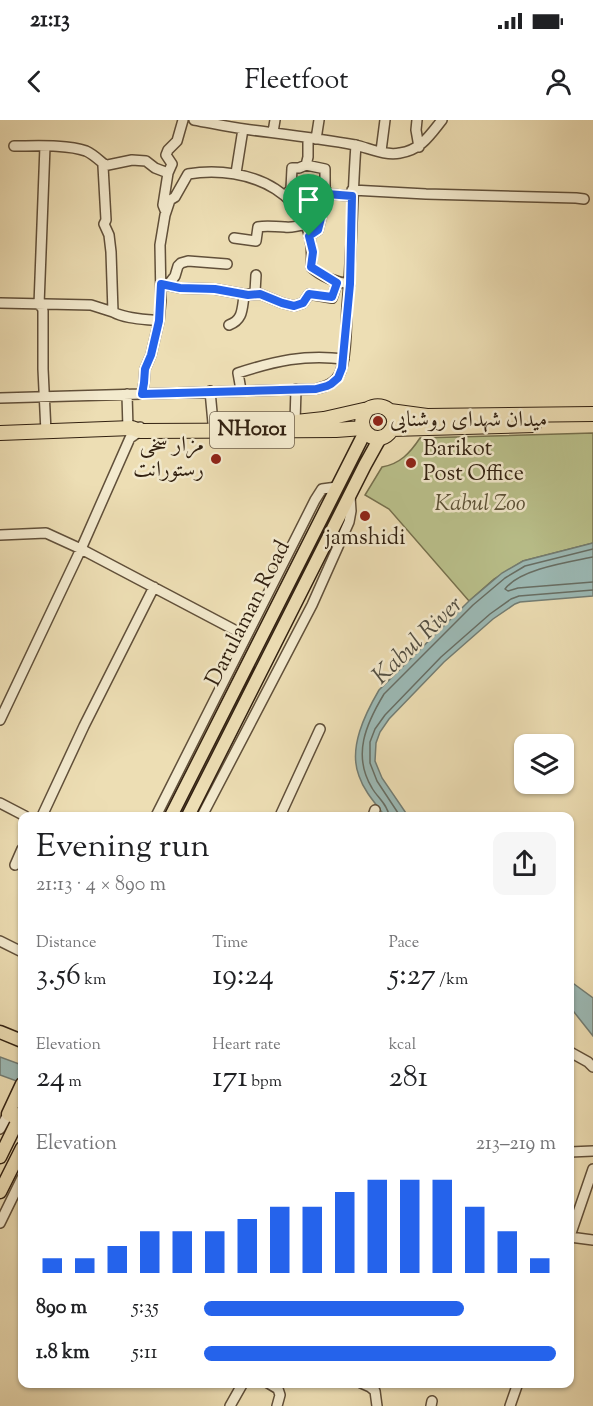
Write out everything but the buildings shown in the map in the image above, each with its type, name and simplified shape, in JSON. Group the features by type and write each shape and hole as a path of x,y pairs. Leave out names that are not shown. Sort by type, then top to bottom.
{"highway":[{"name":"NH0101","path":"0,433 324,420 377,405 390,411 428,416 593,414"},
{"path":"364,430 362,418 368,409"},
{"path":"380,438 392,429 394,420 390,411"},
{"path":"392,429 593,424"},
{"name":"NH0101","path":"135,428 364,430 369,435 380,438"}],"main road":[{"name":"Darulaman Road","path":"173,812 364,430"},
{"name":"Darulaman Road","path":"190,812 380,438"},
{"path":"0,1024 18,1031"},
{"path":"0,1032 18,1039"},
{"path":"0,1157 16,1115"},
{"path":"0,1192 4,1174 18,1154"}],"street":[{"path":"166,212 163,205 168,173 172,165 166,155 177,141 183,120"},
{"path":"194,120 356,145 399,154 418,147 442,120"},
{"path":"273,132 275,120"},
{"path":"306,165 319,120"},
{"path":"381,151 385,120"},
{"path":"417,120 418,147"},
{"path":"236,173 243,129"},
{"path":"0,398 316,389 327,386 338,378 344,359 356,145"},
{"path":"14,146 72,148 86,151 105,165"},
{"path":"45,146 39,305 43,311 46,432"},
{"path":"105,165 132,160 146,161 155,168 168,173"},
{"path":"105,165 103,166 106,220 104,224 109,235 111,252 113,312"},
{"path":"285,196 291,189 292,168 306,165 325,169 327,194 318,230 309,236"},
{"path":"142,394 145,369 151,355 165,285 160,246 166,212 170,200 175,197 188,174 206,171 236,173 254,178 278,190 296,209 306,224 313,252 311,267 337,283 350,284"},
{"path":"327,194 426,194 584,200"},
{"path":"234,238 256,241 260,226 271,225 287,228 306,224"},
{"path":"165,285 175,276 181,263 188,261 227,264"},
{"path":"229,325 236,323 241,315 244,296 255,292 256,275"},
{"path":"165,285 215,289 248,295 260,294 294,306 303,303 309,294 332,297 337,283"},
{"path":"0,303 91,306 126,316 159,321"},
{"path":"241,390 238,373 265,364 304,357 344,359"},
{"path":"296,389 296,422"},
{"path":"210,392 213,423"},
{"path":"0,720 135,428 127,394"},
{"path":"158,812 315,500 322,489 337,487"},
{"path":"204,812 312,605 349,522 350,496"},
{"path":"0,535 46,533 81,549 246,636"},
{"path":"44,812 154,587"},
{"path":"282,812 320,729"},
{"path":"0,803 18,812"},
{"path":"15,865 18,858"},
{"path":"0,941 18,950"},
{"path":"574,1054 593,1066"},
{"path":"0,1129 16,1115"},
{"path":"574,1152 593,1151"},
{"path":"574,1224 593,1169"},
{"path":"0,1223 18,1186"},
{"path":"574,1237 593,1240"},
{"path":"230,1406 240,1388"},
{"path":"276,1388 280,1395 277,1406"},
{"path":"371,1388 375,1391 376,1406"},
{"path":"510,1406 516,1388"}],"green space":[{"name":"Kabul Zoo","path":"593,433 593,543 523,561 494,579 469,601 389,509 365,495 382,467 404,457 420,438"}],"water":[{"path":"593,543 593,596 515,604 493,619 444,662 389,719 380,732 376,743 375,761 382,778 405,812 382,812 361,781 356,765 360,732 379,690 469,601 502,573 523,561"},
{"path":"574,984 593,998 593,1036 574,1012"},
{"path":"0,1057 18,1064 18,1082 0,1075"}],"place":[{"name":"میدان شهدای روشنایی","path":"378,421"},
{"name":"مزار سخی رستورانت","path":"216,459"},
{"name":"Barikot Post Office","path":"411,463"},
{"name":"jamshidi","path":"365,516"}],"route":[{"path":"327,194 352,196 350,284 344,353 338,378 327,386 316,389 142,394 145,369 151,355 159,321 161,284 180,288 215,289 248,295 260,294 294,306 303,303 309,294 332,297 337,283 311,267 313,252 309,236 318,230 327,194"}],"water label":[{"name":"Kabul River","path":"418,641"}]}
